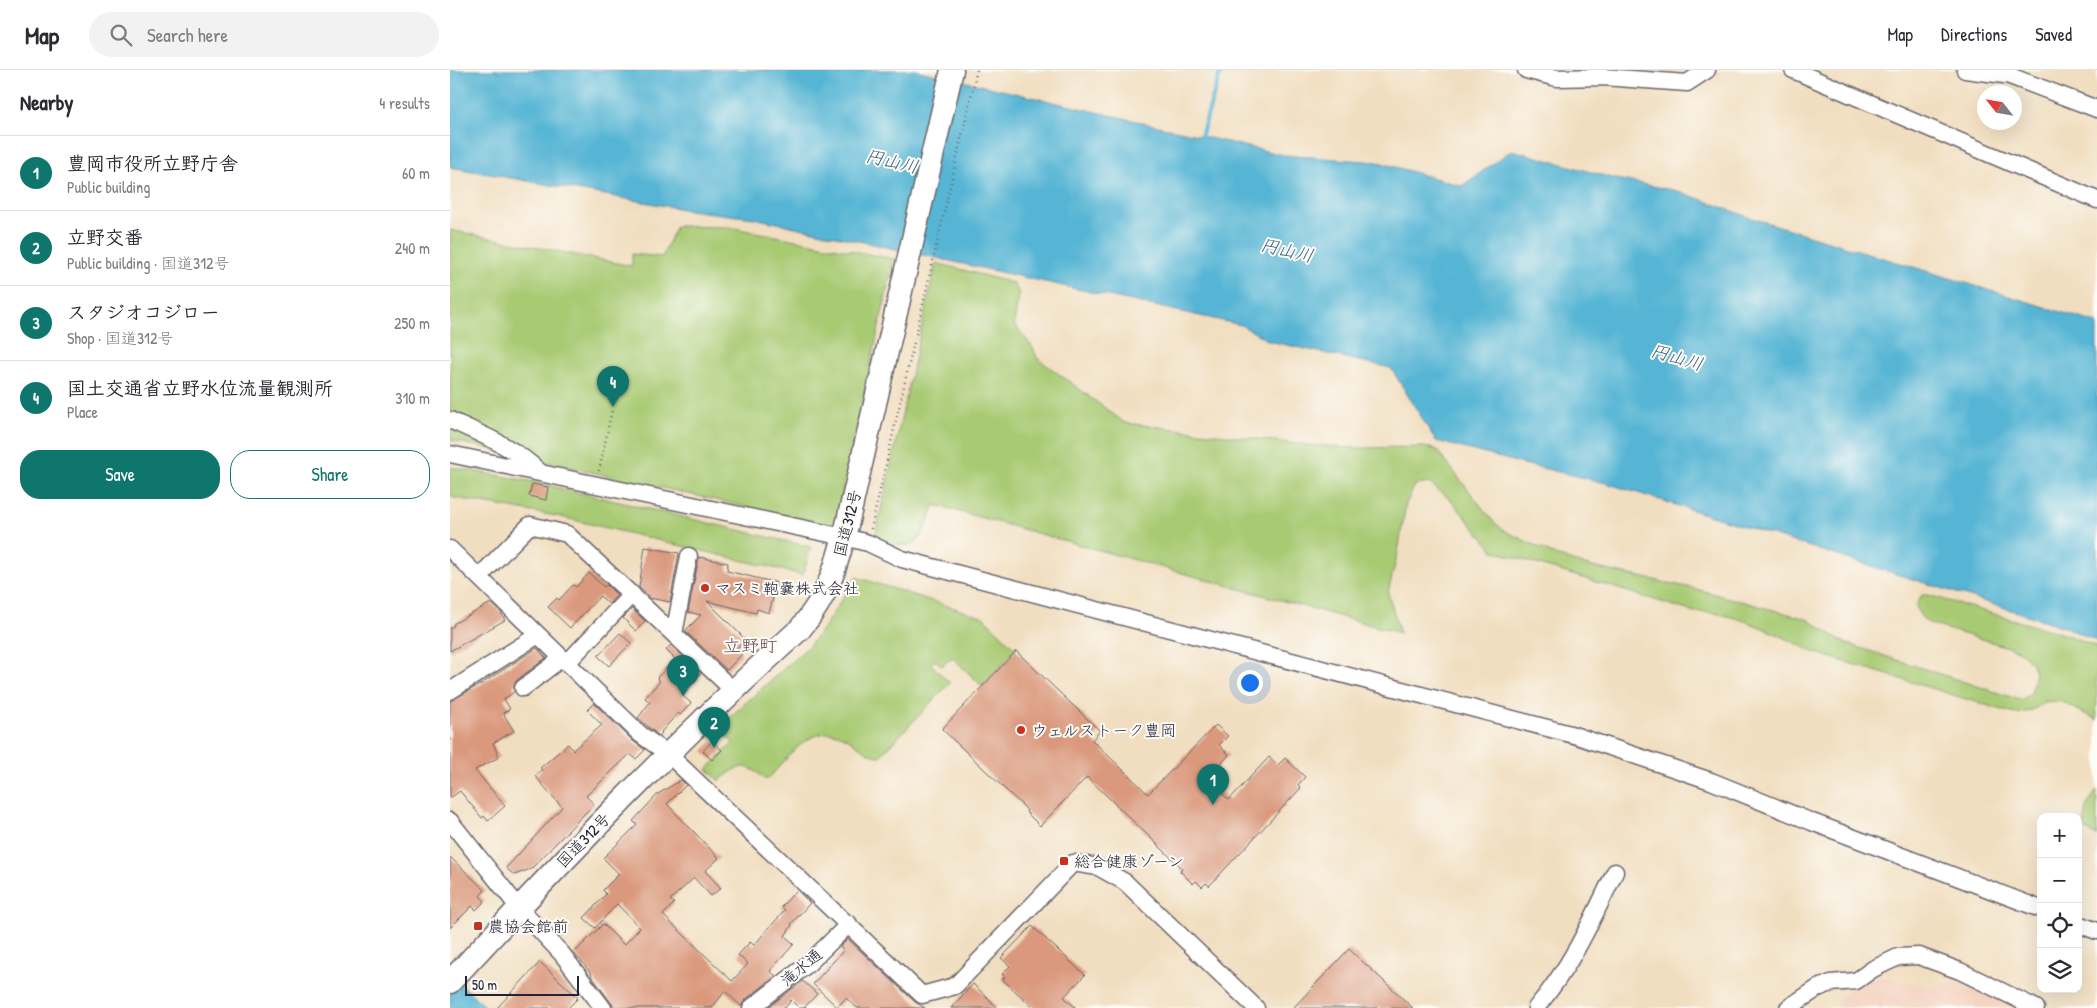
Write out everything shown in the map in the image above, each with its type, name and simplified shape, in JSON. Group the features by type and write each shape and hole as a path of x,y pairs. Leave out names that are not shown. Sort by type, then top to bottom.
{"highway":[{"name":"国道312号","path":"451,981 594,827 668,754 800,630 817,610 837,565 846,531 952,70"}],"street":[{"path":"1526,70 1557,78 1603,76 1687,83 1707,70"},
{"path":"1793,70 2097,200"},
{"path":"1965,70 2005,72 2097,109"},
{"path":"450,420 510,448 526,458 540,473"},
{"path":"450,454 846,531 902,559 1574,735 1711,780 1812,822 2037,907"},
{"path":"479,577 530,525 567,534 734,691"},
{"path":"450,549 640,734 668,754 849,924 933,1008"},
{"path":"674,634 689,556"},
{"path":"523,688 565,660 632,594"},
{"path":"450,690 538,635"},
{"path":"450,821 519,908 562,954 603,1008"},
{"path":"922,995 955,986 1073,863 1098,867 1125,882 1256,1008"},
{"path":"1536,1008 1554,987 1572,959 1615,872"},
{"name":"滝水通","path":"751,1008 808,964 849,924"},
{"path":"2082,925 2097,931"},
{"path":"1788,1008 1818,988 1831,983 1856,981 1872,969 1898,957 1919,956 1960,972 2036,1008"}],"path":[{"path":"869,536 977,70"},
{"path":"599,469 612,410"}],"shaded area":[{"path":"1878,976 1925,987 1971,982 2024,1008 1836,1008 1839,997 1864,981"}],"green space":[{"path":"676,226 729,227 894,259 835,527 450,440 450,230 632,266 632,254 662,257"},
{"path":"936,263 1013,283 1019,293 1014,324 1033,348 1037,358 1125,423 1308,445 1355,448 1423,447 1436,449 1492,520 1503,530 1559,557 1592,567 1692,588 1807,619 1845,643 2020,700 2031,694 2035,672 2032,664 2018,650 1930,624 1921,616 1916,605 1922,595 1928,595 2070,636 2097,647 2097,720 2060,701 2045,702 2031,711 2015,714 1813,652 1771,631 1739,619 1708,612 1694,612 1494,551 1449,498 1429,483 1415,485 1406,504 1398,552 1388,593 1400,633 935,505 925,529 916,542 910,545 901,545 874,541"},
{"path":"450,467 529,481 811,547 803,575 561,517 450,497"},
{"path":"856,577 983,617 1016,649 982,686 952,657 942,666 935,660 931,664 950,683 880,756 868,753 850,740 837,734 826,733 814,736 804,742 794,750 768,779 764,779 752,769 742,767 732,771 719,781 707,769 733,743 719,727 810,645 825,626"},
{"path":"2097,790 2097,836 2084,829 2087,806"}],"water":[{"name":"円山川","path":"450,70 915,70 1283,155 1378,162 1462,186 1512,150 1616,179 1678,191 1749,217 2097,323 2097,641 2065,627 1606,483 1436,441 1391,368 1269,341 1241,325 754,218 688,210 450,167"},
{"path":"450,977 471,993 486,1008 450,1008"}],"building":[{"path":"532,484 548,487 546,500 529,496"},
{"path":"645,547 679,553 670,602 650,598 639,587"},
{"path":"699,557 728,563 727,571 777,583 769,613 757,609 756,613 707,601 746,640 737,649 742,654 727,670 685,631 701,615 688,612"},
{"path":"589,573 604,587 607,585 617,595 609,604 600,596 570,628 548,607 557,598 559,600 573,585 576,587"},
{"path":"491,603 500,611 505,620 450,651 450,628 454,626 453,624"},
{"path":"632,609 645,621 636,631 623,618"},
{"path":"620,633 631,643 609,666 598,656"},
{"path":"671,645 701,673 683,696 691,703 680,715 678,713 659,736 638,718 650,702 645,698 660,681 657,678 675,659 666,650"},
{"path":"537,648 546,658 517,680 514,685 514,692 504,699 510,709 503,713 514,731 493,743 499,757 475,770 505,806 488,821 484,816 482,818 460,791 450,798 450,701 481,684"},
{"path":"1016,651 1100,731 1092,740 1148,794 1216,725 1228,736 1219,745 1229,755 1207,779 1229,800 1269,757 1278,765 1285,758 1305,777 1298,785 1301,788 1209,886 1206,883 1202,887 1196,881 1193,884 1180,871 1182,868 1087,777 1040,826 1026,812 1027,810 942,729"},
{"path":"594,703 633,741 645,750 636,759 630,754 586,796 594,804 531,869 514,875 506,868 562,807 535,776 542,770 540,768 568,744 573,750 602,725 587,710"},
{"path":"712,741 722,750 712,760 703,751"},
{"path":"681,780 686,785 667,804 719,858 705,871 721,888 711,896 694,878 670,900 674,903 663,915 732,981 748,964 738,955 750,942 754,945 785,910 781,907 797,890 810,903 791,924 785,936 794,944 770,971 776,976 745,1000 741,1006 725,991 712,1008 615,1008 592,974 574,953 603,924 624,945 640,928 617,904 595,928 584,918 606,894 603,890 619,874 603,858 637,825 633,821 658,794"},
{"path":"450,857 485,890 480,896 485,901 476,910 472,906 450,928"},
{"path":"1032,926 1085,975 1064,997 1076,1008 1034,1008 1002,979 1005,977 1002,974 1010,966 1001,958"},
{"path":"848,939 915,1002 925,1008 857,1008 846,998 837,1007 813,984 844,950 840,947"},
{"path":"1349,949 1413,1008 1293,1008"},
{"path":"540,962 578,998 568,1008 497,1008"},
{"path":"803,981 817,994 804,1008 799,1008 791,1000 785,1008 767,1008"},
{"path":"973,984 989,999 997,1008 951,1008"}],"waterway":[{"path":"1200,140 1221,70"}],"place":[{"name":"国土交通省立野水位流量観測所","path":"613,407"},
{"name":"マスミ鞄嚢株式会社","path":"705,588"},
{"name":"スタジオコジロー","path":"683,696"},
{"name":"ウェルストーク豊岡","path":"1021,730"},
{"name":"立野交番","path":"714,748"},
{"name":"豊岡市役所立野庁舎","path":"1213,805"},
{"name":"総合健康ゾーン","path":"1064,861"},
{"name":"農協会館前","path":"478,926"}],"district":[{"name":"立野町","path":"750,645"}]}
